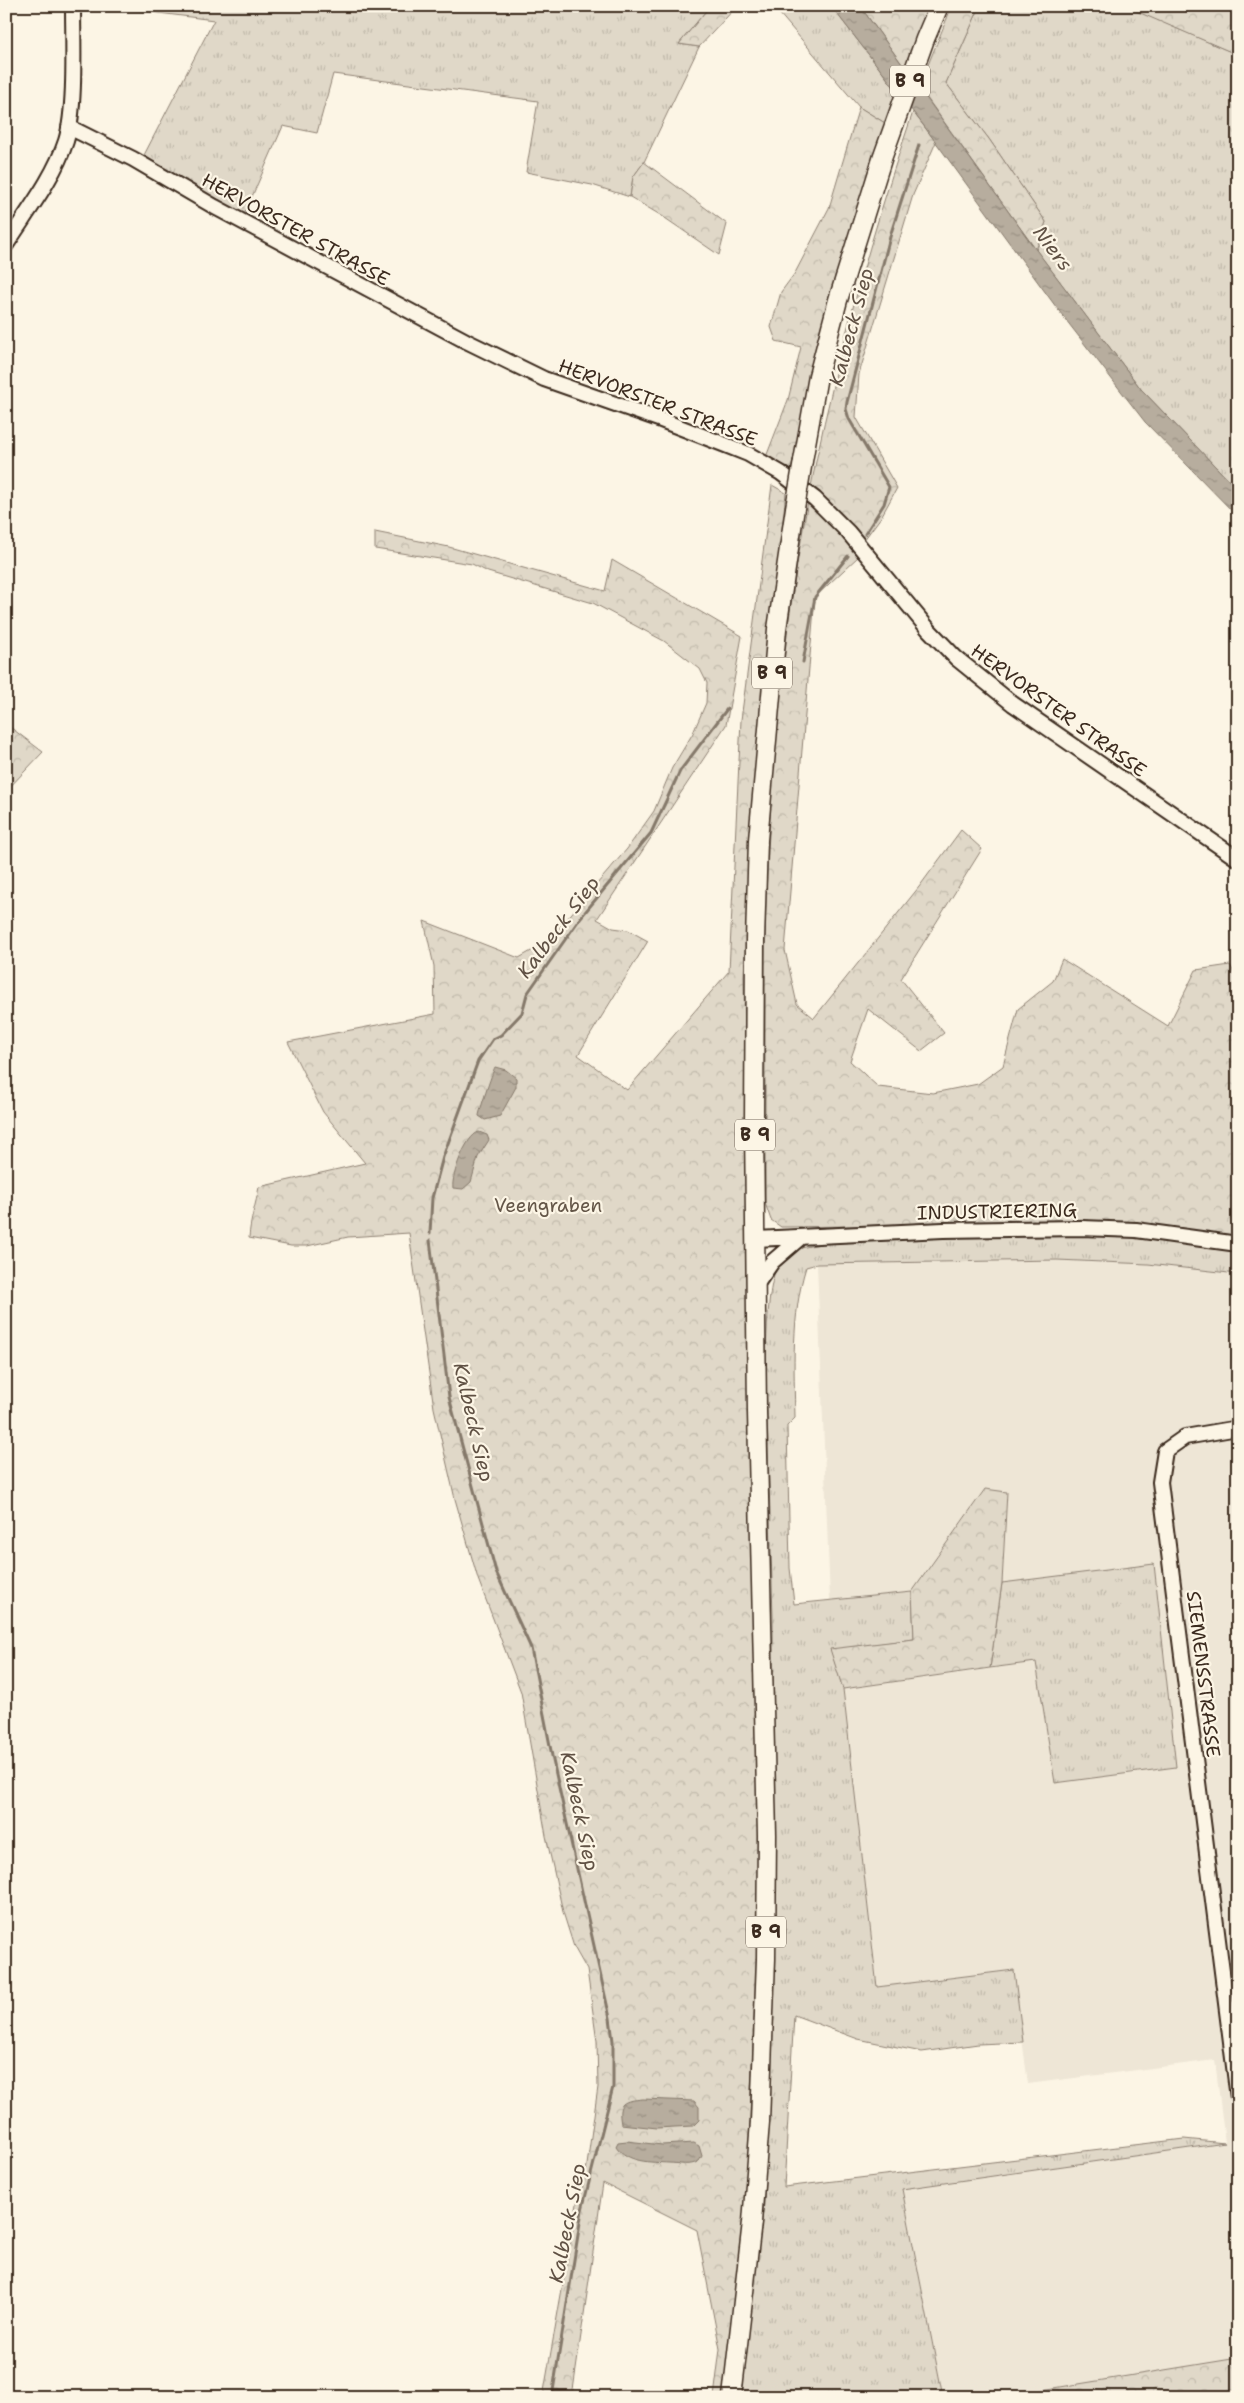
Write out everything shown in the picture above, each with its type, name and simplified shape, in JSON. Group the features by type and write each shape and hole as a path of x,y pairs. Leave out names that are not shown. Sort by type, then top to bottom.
{"main road":[{"name":"B 9","path":"732,2397 752,2222 760,2122 766,1959 767,1835 756,1285 755,940 758,840 776,638 795,508 818,376 838,300 884,156 925,39 939,6"}],"street":[{"path":"6,245 55,165 69,127 73,6"},
{"name":"HERVORSTER STRASSE","path":"69,127 133,159 215,207 466,342 544,379 660,420 748,454 781,473 815,499 848,532 929,630 956,658 1013,704 1238,859"},
{"name":"INDUSTRIERING","path":"756,1239 943,1230 1082,1228 1136,1230 1238,1244"},
{"path":"756,1285 772,1262 801,1237"},
{"name":"SIEMENSSTRASSE","path":"1238,1428 1185,1437 1165,1451 1160,1482 1238,2098"}],"shaded area":[{"path":"1057,1260 1148,1264 1238,1274 1238,2397 943,2397 902,2189 1225,2143 1215,2060 1028,2084 1013,1970 877,1987 843,1689 1036,1662 1055,1783 1176,1767 1154,1564 1002,1583 1007,1492 985,1489 912,1592 830,1601 817,1264"}],"green space":[{"path":"103,6 710,6 679,44 699,47 644,162 633,177 630,197 592,185 526,172 538,101 333,74 317,133 283,126 243,217 143,157 214,20"},
{"path":"710,6 737,6 699,47 679,44"},
{"path":"773,6 831,6 896,90 885,123 859,107"},
{"path":"860,6 932,6 905,68"},
{"path":"952,6 980,6 946,83 989,139 1046,222 1036,250 919,87"},
{"path":"980,6 1126,6 1238,55 1238,490 1141,389 1036,250 1046,222 989,139 946,83"},
{"path":"1126,6 1238,6 1238,55 1138,12"},
{"path":"859,107 885,123 817,350 791,470 766,457 788,400 801,347 776,341 771,327 781,292 795,273 829,208"},
{"path":"913,112 936,142 913,195 859,374 856,417 897,488 881,517 864,540 859,556 815,597 785,950 797,1004 814,1018 919,887 961,830 982,849 901,979 944,1033 921,1051 868,1009 850,1061 878,1087 933,1093 978,1084 1003,1066 1018,1009 1053,981 1062,959 1168,1026 1196,970 1230,965 1238,980 1238,1239 1077,1223 781,1227 771,1220 765,1203 766,886 776,741 792,598 817,457 850,317"},
{"path":"644,162 727,224 719,255 662,216 630,197 633,177"},
{"name":"Veengraben","path":"772,485 786,493 754,782 744,976 750,1438 759,1895 747,2191 725,2397 714,2397 720,2349 697,2230 603,2183 572,2397 543,2397 578,2198 585,2179 598,2087 597,2041 587,1970 574,1947 563,1912 546,1836 521,1692 478,1579 455,1499 434,1408 409,1233 348,1237 307,1246 291,1246 249,1238 259,1187 365,1163 323,1112 288,1042 435,1014 434,966 424,921 519,958 547,942 627,849 654,811 672,768 693,733 706,703 707,683 700,669 664,641 593,603 488,572 472,564 375,549 375,532 449,547 605,591 612,560 742,636 726,725 597,919 613,928 628,930 648,941 578,1055 627,1090 729,971 741,720"},
{"path":"6,724 43,752 7,790 6,790"},
{"path":"965,1234 1134,1236 1238,1252 1238,1274 1148,1264 1057,1260 817,1264 806,1267 801,1285 794,1342 795,1418 787,1426 790,1568 794,1604 912,1592 914,1639 831,1650 843,1689 877,1987 1014,1970 1023,2042 978,2044 922,2052 858,2039 794,2015 784,2187 1184,2139 1225,2143 902,2189 943,2397 740,2397 764,2204 774,1980 773,1616 766,1379 768,1316 772,1282 781,1258 792,1251 812,1246 867,1239"},
{"path":"985,1489 1007,1492 1002,1583 990,1668 843,1689 830,1649 914,1639 912,1592"},
{"path":"1154,1564 1176,1767 1055,1783 1036,1662 990,1668 1002,1583"},
{"path":"1238,2358 1238,2397 999,2397"}],"water":[{"path":"831,6 860,6 1031,243 1141,389 1238,490 1238,517 1145,422 1059,311 924,126"},
{"path":"495,1067 506,1070 516,1078 516,1087 500,1116 485,1120 479,1116"},
{"path":"479,1132 487,1135 489,1140 478,1157 471,1182 463,1189 453,1188 454,1175 460,1157 469,1140"},
{"path":"643,2099 694,2101 699,2107 699,2120 693,2126 657,2128 621,2124 620,2111 623,2104"},
{"path":"627,2141 662,2145 694,2143 699,2146 702,2156 696,2163 688,2164 633,2159 626,2156 616,2146 618,2142"}],"waterway":[{"name":"Kalbeck Siep","path":"865,534 884,504 889,487 849,419 846,409 891,233 919,145"},
{"name":"Kalbeck Siep","path":"803,662 815,597 848,556"},
{"name":"Kalbeck Siep","path":"430,1233 432,1198 443,1157 478,1061 493,1039 501,1035 522,1013 527,994 581,917 651,833 680,771 727,709"},
{"name":"Kalbeck Siep","path":"430,1240 449,1397 496,1572 531,1648 552,1756 610,2018 613,2041 613,2087 582,2210 552,2397"}],"water label":[{"name":"Niers","path":"1053,248"}]}
